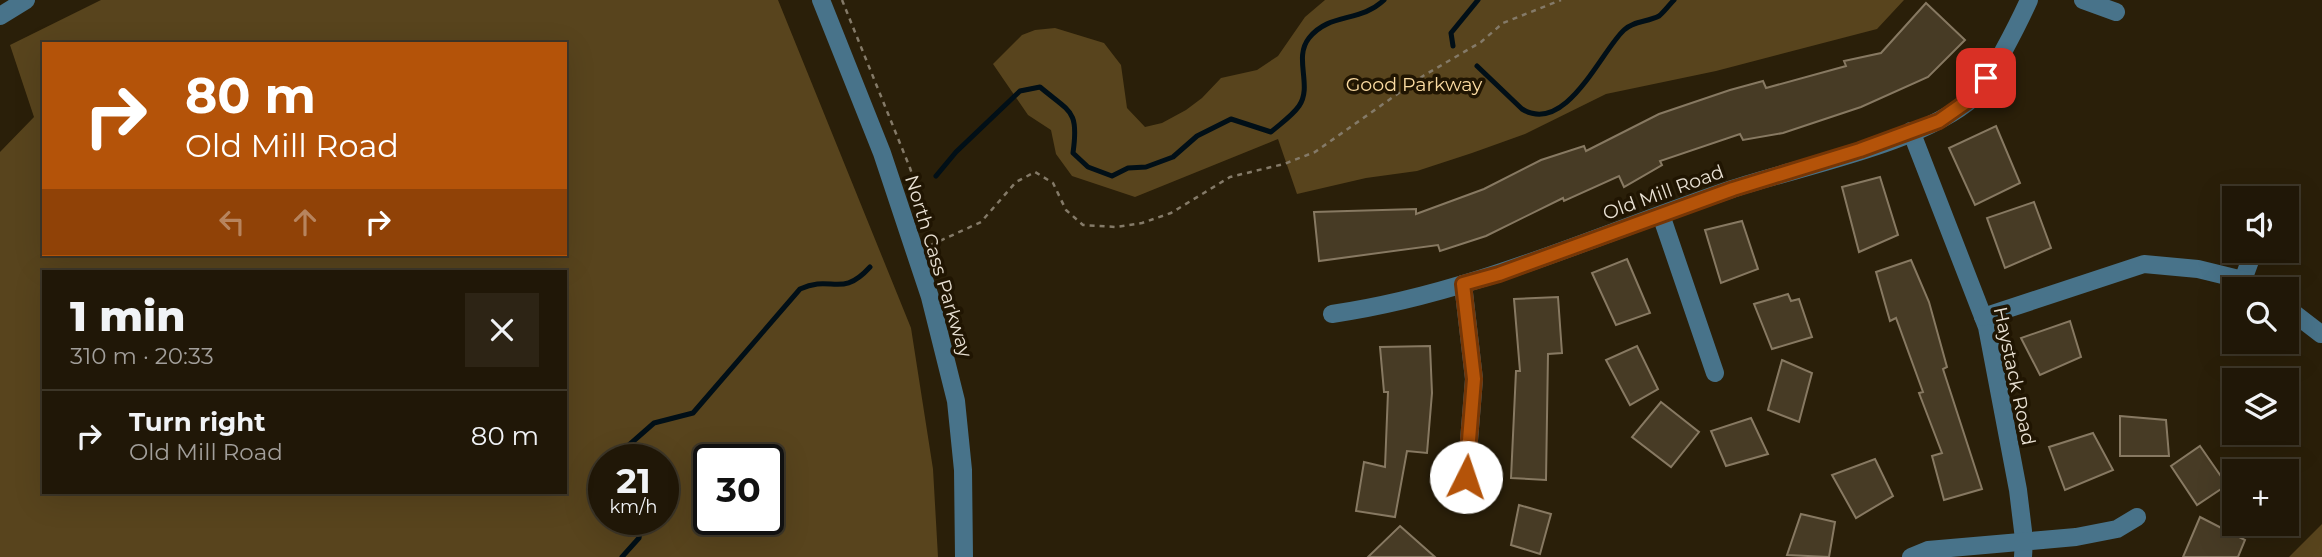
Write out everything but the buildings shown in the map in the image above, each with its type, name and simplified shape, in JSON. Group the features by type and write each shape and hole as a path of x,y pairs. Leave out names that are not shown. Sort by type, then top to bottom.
{"street":[{"path":"0,16 26,0"},
{"name":"North Cass Parkway","path":"821,0 882,153 915,251 956,401 963,470 964,557"},
{"name":"Old Mill Road","path":"1332,314 1383,307 1463,284 1939,121 1976,95 2029,0"},
{"path":"2082,0 2116,12"},
{"name":"Haystack Road","path":"1911,131 1983,317 2024,548"},
{"path":"1661,215 1715,373"},
{"path":"1983,317 2144,264 2198,269 2231,277"},
{"path":"1463,284 1474,379 1464,502"},
{"path":"2299,317 2321,334"},
{"path":"1911,557 1928,550 2024,548 2117,529 2137,517"}],"path":[{"path":"842,0 910,168 935,243"},
{"path":"915,251 981,222 1016,182 1035,172 1053,183 1066,210 1083,225 1116,227 1171,213 1230,177 1284,164 1315,152 1423,76 1480,42 1503,23 1561,0"}],"green space":[{"path":"101,0 778,0 911,328 933,469 938,557 0,557 0,152 34,117 10,45"},
{"name":"Good Parkway","path":"1325,0 1904,0 1877,29 1716,71 1606,94 1525,134 1417,171 1366,178 1297,194 1278,139 1135,197 1072,176 1056,154 1051,130 1028,115 993,64 1022,35 1035,30 1055,28 1104,43 1121,65 1127,108 1145,127 1162,123 1186,110 1221,78 1257,70 1278,56 1305,17"},
{"path":"2322,524 2322,557 2289,557"}],"waterway":[{"path":"936,176 956,152 1020,91 1040,87 1070,114 1075,128 1073,153 1088,167 1112,176 1128,168 1146,167 1173,157 1197,136 1231,119 1271,132 1293,113 1303,98 1302,63 1309,38 1326,24 1365,12 1384,0"},
{"path":"1453,46 1451,33 1478,0"},
{"path":"1477,66 1522,109 1538,114 1553,111 1581,88 1624,30 1659,16 1674,0"},
{"path":"630,444 654,423 693,413 800,289 811,285 851,282 870,267"},
{"path":"622,557 640,535"}],"route":[{"path":"1466,477 1474,379 1463,284 1499,274 1733,189 1860,150 1939,121 1976,95 1986,78"}]}
